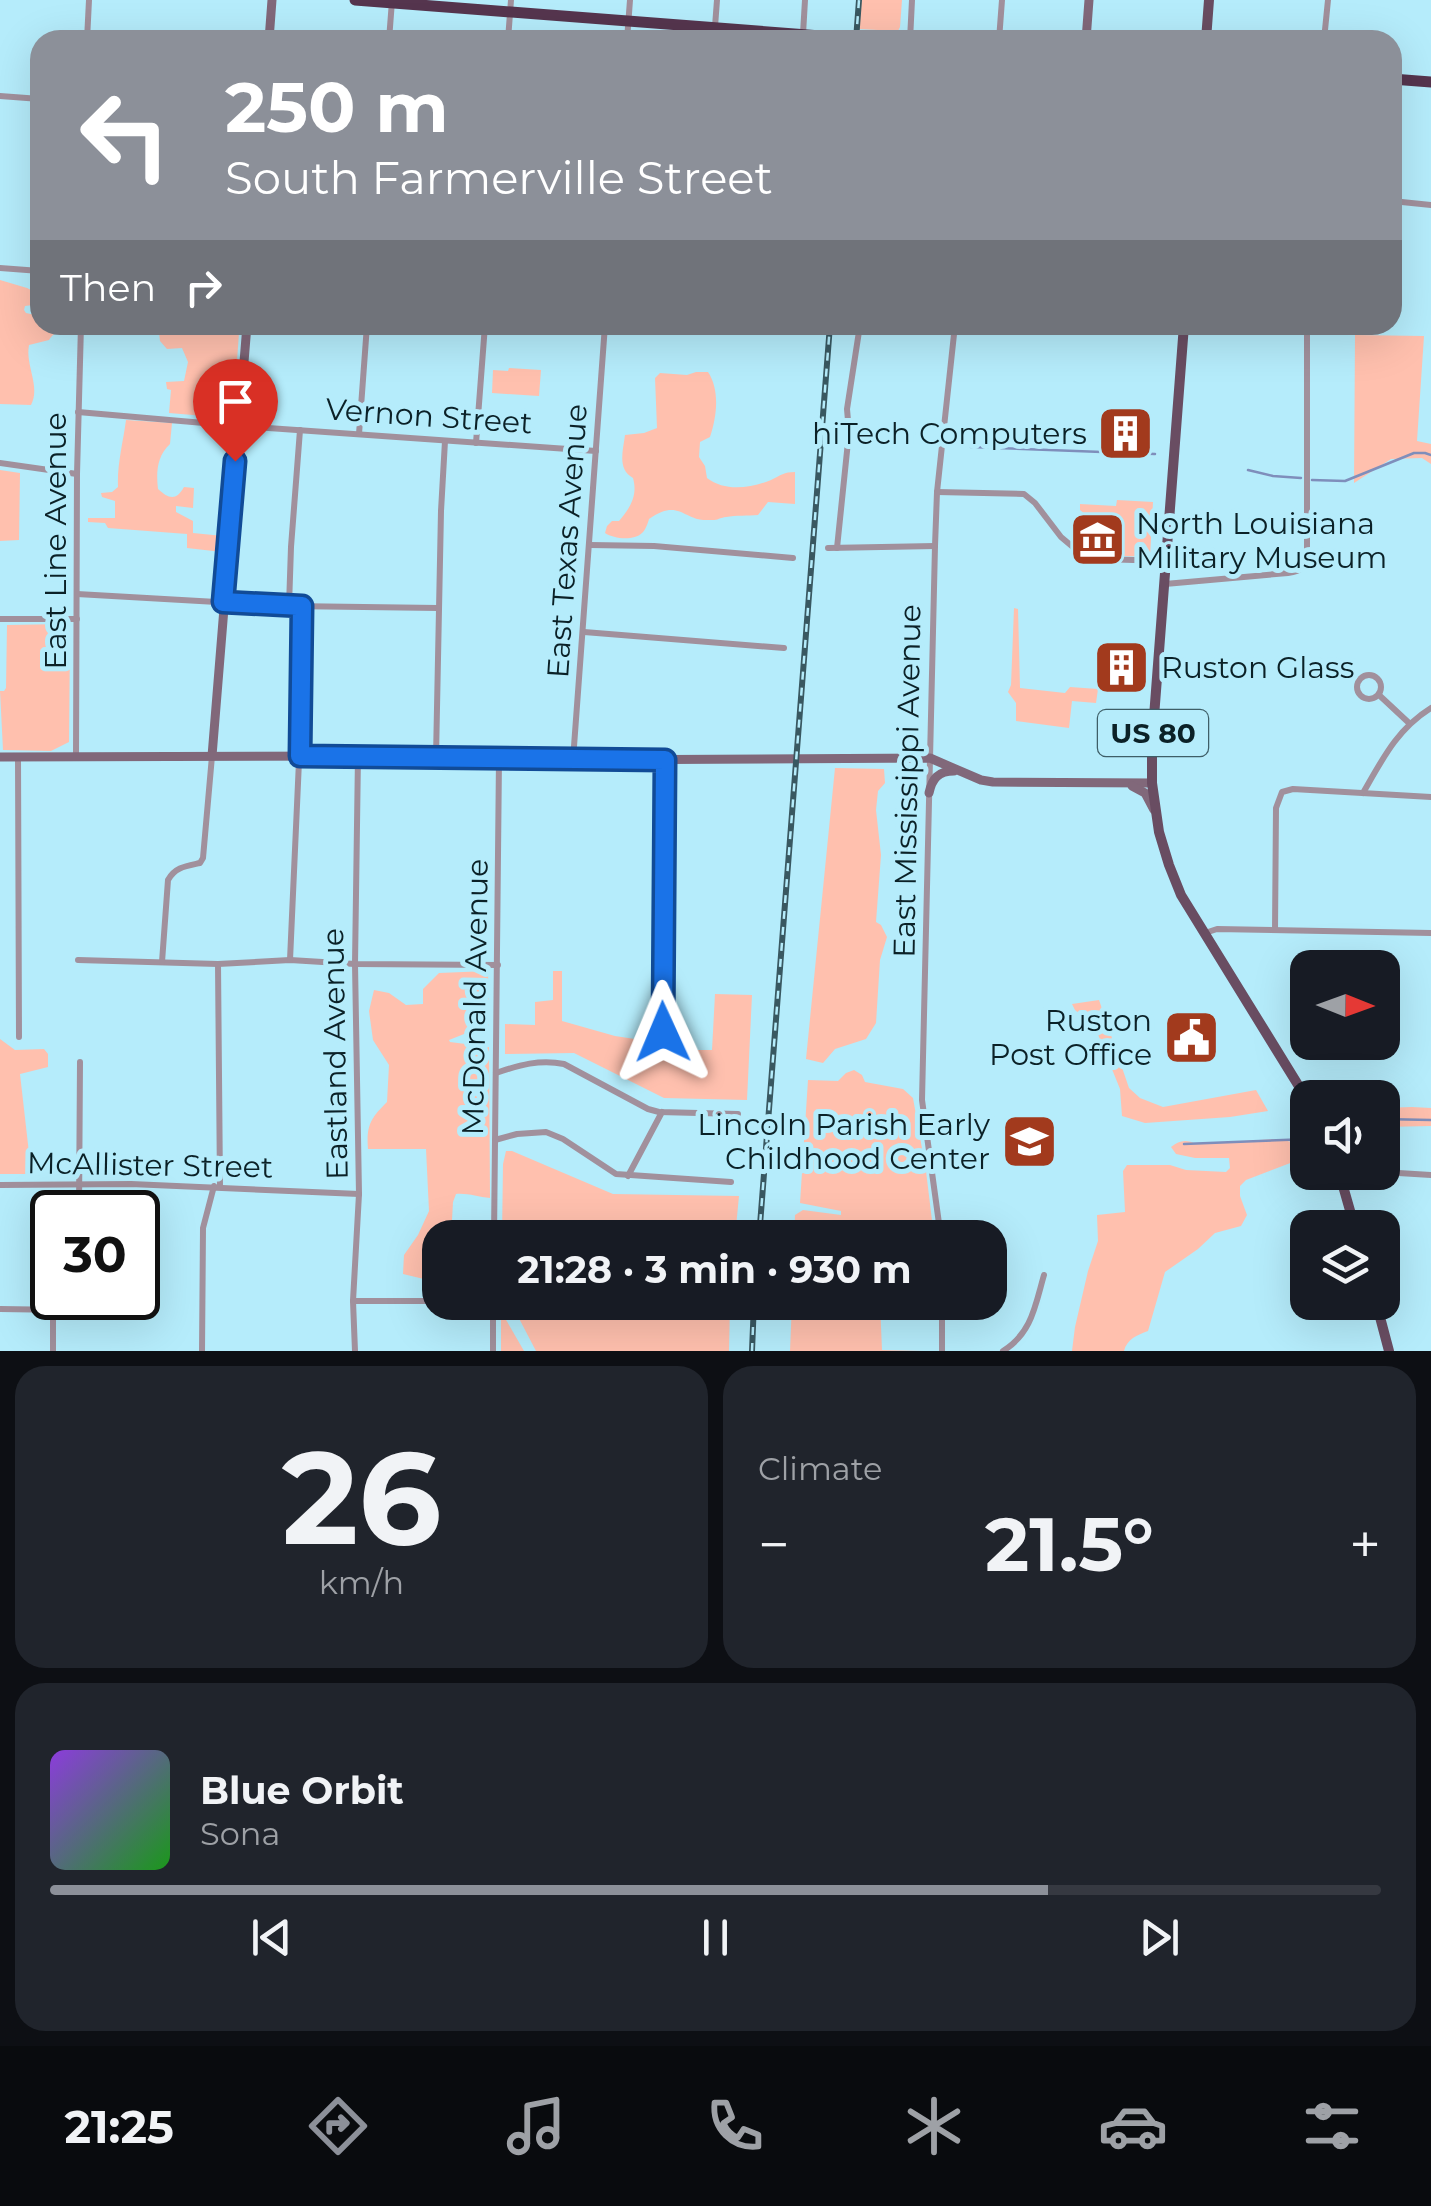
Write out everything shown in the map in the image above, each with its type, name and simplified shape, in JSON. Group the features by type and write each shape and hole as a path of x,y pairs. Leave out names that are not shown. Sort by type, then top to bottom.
{"highway":[{"path":"355,0 510,6 688,30"},
{"path":"1402,80 1431,82"}],"main road":[{"path":"1207,30 1209,0"},
{"name":"US 80","path":"1183,335 1152,743 1156,816 1168,865 1182,895 1295,1080"},
{"path":"1381,1320 1390,1351"}],"street":[{"path":"88,0 88,30"},
{"path":"270,30 272,0"},
{"path":"628,30 630,0"},
{"path":"714,30 717,0"},
{"path":"803,30 805,0"},
{"path":"910,30 912,0"},
{"path":"1000,30 1002,0"},
{"path":"1086,30 1088,0"},
{"path":"1325,30 1328,0"},
{"path":"389,30 392,2"},
{"path":"0,96 30,99"},
{"path":"1402,203 1431,204"},
{"path":"0,268 30,270"},
{"name":"East Line Avenue","path":"76,757 80,335"},
{"path":"162,962 168,880 173,871 200,864 203,858 245,335"},
{"path":"359,434 366,335"},
{"path":"476,443 484,335"},
{"name":"East Texas Avenue","path":"573,760 604,335"},
{"path":"858,335 832,548 935,546"},
{"name":"East Mississippi Avenue","path":"939,1220 922,1100 935,546 954,335"},
{"path":"1165,584 1288,573 1303,568 1307,554 1307,335"},
{"name":"Vernon Street","path":"78,412 596,450"},
{"path":"289,606 300,430"},
{"path":"436,757 445,441"},
{"path":"0,463 77,474"},
{"path":"938,492 1024,494 1036,503 1061,538 1080,553 1096,558 1167,561"},
{"path":"590,545 654,546 793,558"},
{"path":"77,594 289,606 438,608"},
{"path":"290,960 300,756 302,606"},
{"path":"0,619 76,619"},
{"path":"584,632 784,648"},
{"path":"1379,695 1410,723"},
{"path":"1363,793 1388,748 1410,723 1431,708"},
{"name":"Eastland Avenue","path":"354,1351 360,1194 355,964 358,756"},
{"path":"0,757 930,758 982,780 1006,783 1152,782"},
{"path":"18,757 19,1037"},
{"name":"McDonald Avenue","path":"494,1220 500,758"},
{"path":"663,1032 665,760"},
{"path":"929,793 938,775 961,771"},
{"path":"1109,783 1140,789 1156,816"},
{"path":"1275,930 1276,808 1280,794 1292,789 1431,797"},
{"path":"1204,934 1217,929 1431,933"},
{"path":"78,960 498,964"},
{"path":"202,1351 203,1228 217,1186 218,964"},
{"path":"496,1072 550,1061 564,1064 648,1109 738,1114"},
{"path":"79,1190 80,1062"},
{"path":"628,1176 662,1112"},
{"path":"496,1140 546,1132 616,1174 731,1182"},
{"path":"1400,1173 1431,1175"},
{"name":"McAllister Street","path":"0,1185 217,1186 360,1194"},
{"path":"1003,1351 1019,1340 1028,1327 1044,1275"},
{"path":"353,1300 422,1301"},
{"path":"0,1309 30,1309"},
{"path":"53,1351 54,1320"},
{"path":"492,1320 493,1351"},
{"path":"942,1320 942,1351"}],"shaded area":[{"path":"861,0 902,0 898,30 858,29"},
{"path":"0,280 30,290 30,305 24,310 30,314 30,335 52,335 49,340 29,345 34,391 31,405 0,404"},
{"path":"159,335 239,335 233,416 169,413 171,390 166,382 184,381 188,362 182,348 167,349"},
{"path":"1355,335 1424,336 1417,441 1431,444 1431,464 1422,458 1391,459 1354,483"},
{"path":"493,370 541,370 539,396 492,393"},
{"path":"708,372 716,395 710,437 700,442 699,457 707,478 738,487 795,472 795,504 768,502 758,515 713,520 668,510 649,519 643,532 634,537 619,538 605,533 612,521 623,516 634,496 633,478 623,465 625,435 657,428 655,378 660,373"},
{"path":"126,420 172,423 170,444 158,465 158,489 172,497 184,487 194,488 193,508 176,506 176,512 193,521 193,533 223,536 222,552 187,548 187,534 108,528 105,523 88,522 88,518 115,518 115,501 101,493 118,487"},
{"path":"0,470 20,473 19,540 0,541"},
{"path":"1117,500 1153,502 1150,557 1124,556 1123,534 1118,529 1101,527 1080,510 1080,504 1116,506"},
{"path":"1014,608 1018,609 1020,688 1065,693 1070,687 1098,689 1096,703 1072,701 1069,728 1016,721 1016,703 1008,692"},
{"path":"65,624 70,633 69,742 51,751 3,750 0,691 6,688 7,625"},
{"path":"835,768 884,769 885,783 878,791 876,810 881,855 876,922 887,937 880,960 876,1023 866,1039 835,1049 823,1063 806,1059"},
{"path":"488,971 489,1034 464,1034 449,1040 489,1047 490,1198 456,1194 452,1220 425,1220 429,1211 426,1149 368,1149 371,1122 387,1102 389,1065 373,1040 369,1011 374,990 389,993 406,1005 423,1004 423,989 439,973"},
{"path":"553,971 562,971 562,1021 648,1041 667,1050 712,1050 715,994 752,995 747,1100 664,1098 574,1053 505,1054 505,1024 535,1025 535,1002 553,1000"},
{"path":"1099,1000 1129,1088 1140,1098 1163,1107 1256,1090 1268,1111 1145,1123 1122,1116 1120,1089 1095,1027 1072,1004"},
{"path":"0,1039 15,1050 44,1049 48,1054 48,1067 20,1074 29,1153 47,1171 42,1174 0,1174"},
{"path":"854,1070 865,1082 903,1089 913,1098 932,1220 795,1220 795,1215 803,1210 841,1215 841,1211 800,1203 808,1080 838,1081"},
{"path":"1400,1107 1431,1108 1431,1126 1400,1127"},
{"path":"1278,1139 1290,1142 1290,1163 1246,1180 1240,1186 1247,1215 1241,1226 1215,1233 1165,1272 1148,1331 1130,1340 1124,1351 1072,1351 1098,1241 1097,1215 1125,1212 1123,1171 1127,1165 1170,1165 1226,1172 1230,1168 1229,1158 1195,1158 1176,1154 1171,1147 1183,1141 1196,1144"},
{"path":"506,1151 512,1151 613,1194 739,1196 737,1220 502,1220"},
{"path":"422,1226 422,1279 403,1274 404,1255"},
{"path":"501,1320 506,1320 524,1351 501,1351"},
{"path":"520,1320 730,1320 729,1351 536,1351"},
{"path":"791,1320 881,1320 882,1350 924,1351 790,1351"}],"waterway":[{"path":"971,447 1155,454"},
{"path":"1312,480 1345,481 1414,453 1431,455"},
{"path":"1248,470 1301,478"},
{"path":"1400,1119 1431,1120"},
{"path":"1184,1144 1290,1140"}],"railway":[{"path":"857,30 859,0"},
{"path":"760,1220 829,335"},
{"path":"752,1351 753,1320"}],"place":[{"name":"hiTech Computers","path":"1126,433"},
{"name":"North Louisiana Military Museum","path":"1097,540"},
{"name":"Ruston Glass","path":"1122,667"},
{"name":"Ruston Post Office","path":"1191,1037"},
{"name":"Lincoln Parish Early Childhood Center","path":"1029,1141"}],"route":[{"path":"235,461 223,602 302,606 300,756 665,760 663,1032"}]}
